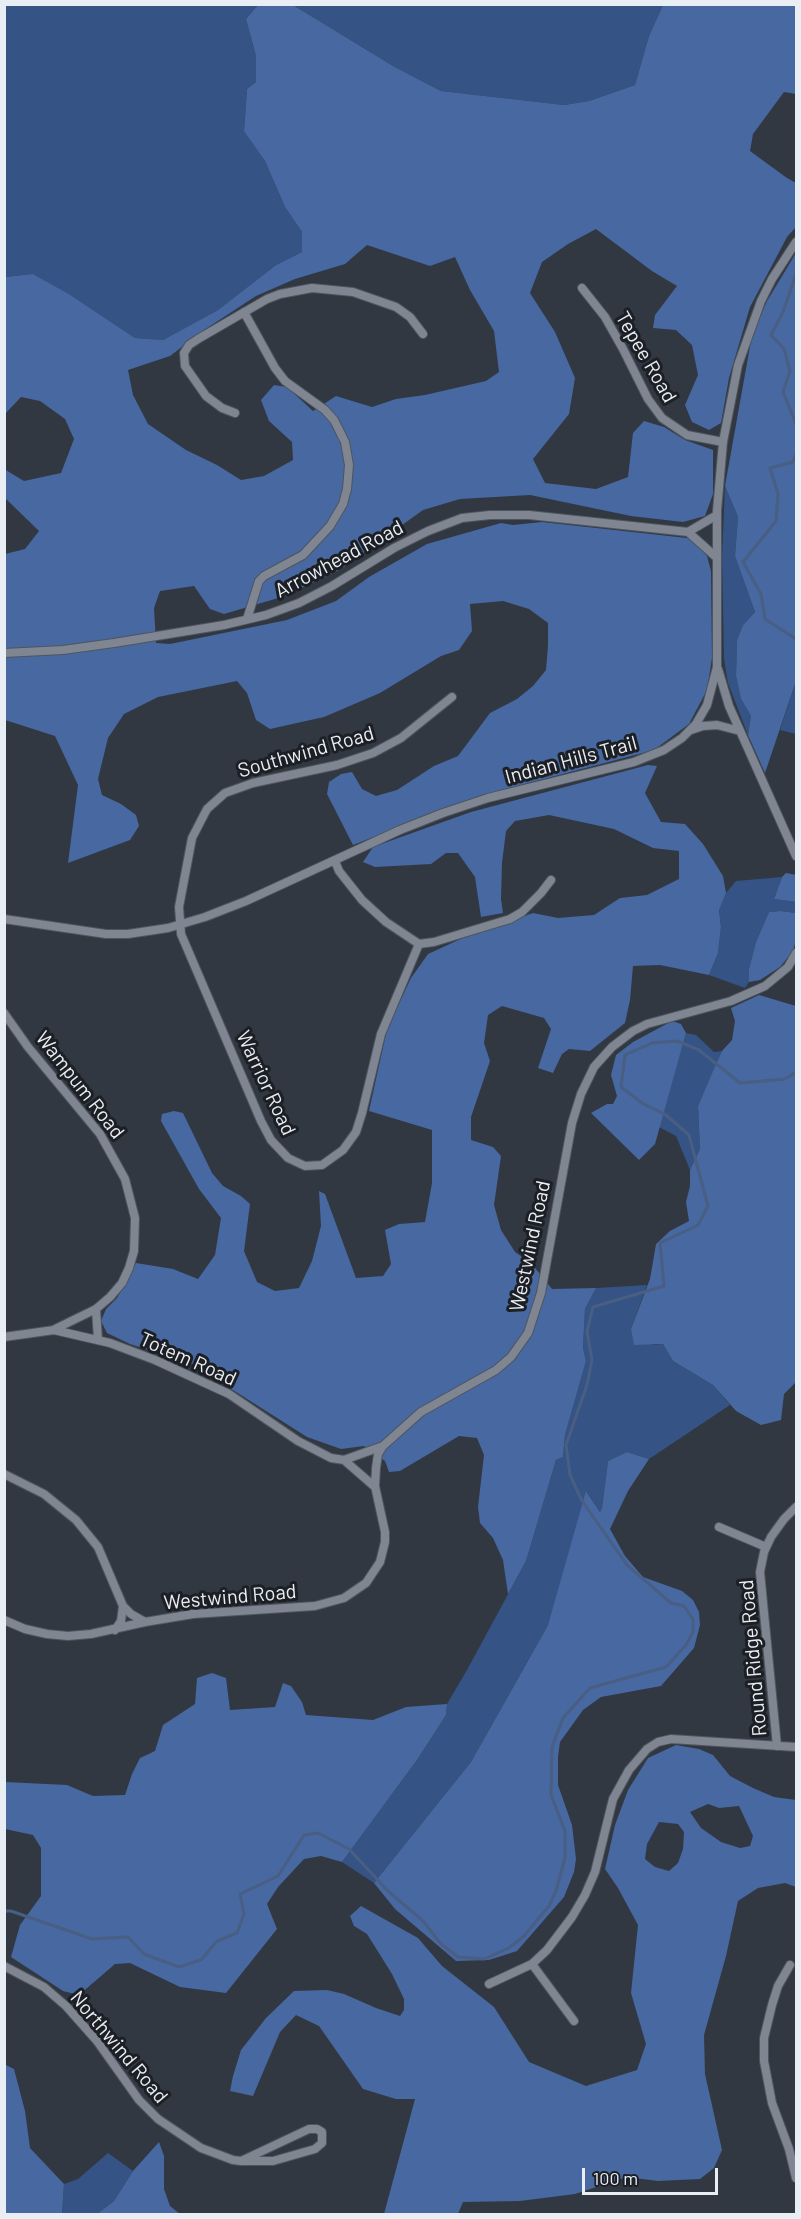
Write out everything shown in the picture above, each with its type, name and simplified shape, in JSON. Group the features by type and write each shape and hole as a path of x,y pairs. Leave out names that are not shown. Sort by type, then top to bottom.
{"street":[{"name":"Indian Hills Trail","path":"4,919 106,934 128,934 180,925 236,905 400,830 464,806 634,762 664,750 682,738 706,705 717,667 717,515 723,442 733,385 749,330 772,279 796,242"},
{"path":"235,412 222,408 206,396 185,366 184,353 186,348 198,339 280,294 299,289 329,288 374,297 396,307 410,317 423,334"},
{"name":"Tepee Road","path":"582,288 605,317 648,399 662,418 687,435 723,442"},
{"path":"244,312 270,360 285,381 325,410 334,420 345,442 349,465 343,504 330,526 303,555 259,581 247,619"},
{"name":"Arrowhead Road","path":"4,653 63,650 114,643 224,625 274,613 299,603 428,531 468,517 529,514 688,532"},
{"path":"716,557 688,532 717,515"},
{"path":"717,667 729,706 796,856"},
{"name":"Southwind Road","path":"180,925 179,908 192,838 202,816 219,798 253,783 337,765 373,753 401,738 452,697"},
{"path":"690,730 717,725 740,731"},
{"path":"335,861 339,871 362,900 386,922 418,944 434,942 510,919 522,912 542,893 551,880"},
{"name":"Warrior Road","path":"180,925 271,1140 288,1158 311,1167 322,1165 336,1157 356,1132 381,1034 418,944"},
{"name":"Westwind Road","path":"4,1620 25,1629 68,1636 115,1630 145,1622 193,1614 329,1604 355,1592 366,1583 374,1573 383,1551 385,1532 375,1487 378,1454 383,1446 421,1412 496,1370 520,1346 528,1333 541,1293 561,1176 576,1108 587,1080 603,1055 622,1038 647,1024 731,1001 765,986 778,976 796,953"},
{"name":"Wampum Road","path":"4,1013 28,1047 100,1134 114,1157 131,1197 136,1232 132,1260 116,1290 96,1309 54,1330"},
{"path":"96,1309 98,1340"},
{"name":"Totem Road","path":"4,1336 54,1330 98,1340 155,1360 229,1394 312,1450 331,1458 344,1460 375,1487"},
{"path":"344,1460 383,1446"},
{"path":"4,1474 44,1494 67,1511 84,1528 108,1566 123,1606 145,1622"},
{"name":"Round Ridge Road","path":"777,1746 760,1580 766,1547 776,1527 796,1507"},
{"path":"718,1527 766,1547"},
{"path":"115,1630 121,1621 123,1606"},
{"path":"489,1984 532,1964 557,1938 585,1895 595,1872 613,1799 629,1770 647,1749 658,1742 671,1739 796,1747"},
{"path":"532,1964 573,2021"},
{"path":"790,1965 778,1986 772,2005 764,2038 764,2061 770,2095 789,2149 796,2178"},
{"name":"Northwind Road","path":"4,1966 44,1987 66,2006 97,2041 139,2100 158,2119 208,2151 224,2158 241,2161 273,2161 300,2155 319,2146 323,2139 322,2132 317,2128 309,2129 241,2161"}],"shaded area":[{"path":"4,5 258,5 246,19 256,56 256,82 247,89 244,130 265,161 285,207 302,232 302,252 276,265 218,310 163,340 135,338 69,294 33,274 5,277"},
{"path":"258,5 293,5 393,66 441,91 564,105 589,101 635,85 649,36 663,5 796,5 796,94 784,92 753,134 750,151 796,183 796,227 787,237 750,307 729,378 721,423 709,430 692,422 685,405 698,375 692,345 676,330 653,328 655,315 677,286 652,271 596,229 568,244 542,262 530,293 555,332 575,378 569,414 533,459 545,483 596,489 628,477 633,433 644,421 664,427 685,440 713,450 713,494 705,516 683,522 631,516 530,495 460,499 423,510 341,569 285,596 224,614 210,609 194,586 160,591 154,608 156,643 170,644 287,620 336,601 369,577 427,544 501,523 513,525 542,522 687,538 696,543 707,556 711,571 712,658 707,690 689,724 654,750 479,796 353,845 327,794 329,782 341,774 352,772 362,789 376,796 397,790 434,766 458,756 490,713 517,699 533,686 546,670 548,623 529,609 503,601 470,604 472,631 459,650 441,656 380,693 324,717 270,729 256,720 247,693 237,681 158,697 124,714 108,738 98,779 102,795 121,804 136,815 139,826 130,840 68,863 78,785 55,736 5,720 5,554 25,549 39,531 5,498 4,469 24,481 61,473 74,439 65,419 40,401 21,397 5,414 5,277 33,274 69,294 135,338 163,340 218,310 276,265 302,252 302,232 285,207 265,161 244,131 247,89 256,82 256,56 246,19","holes":["367,245 430,266 455,257 470,290 494,331 499,372 486,381 396,399 372,407 336,396 313,411 287,387 274,385 261,400 269,421 292,442 293,460 264,476 241,480 186,450 148,424 133,395 128,370 170,356 204,330 256,296 295,279 345,264"]},
{"path":"293,5 663,5 649,36 635,85 589,101 564,105 441,91 393,66"},
{"path":"796,253 796,681 765,773 748,735 751,716 741,699 736,676 737,640 743,625 755,612 735,556 738,517 725,486 752,335 767,301"},
{"path":"725,486 738,517 735,556 755,612 743,625 737,640 736,676 741,699 751,716 748,735 728,683 724,659 722,557"},
{"path":"796,681 796,734 780,730"},
{"path":"648,765 657,766 645,793 661,822 685,824 703,844 723,876 726,893 719,910 721,927 718,953 709,975 660,965 633,966 625,1023 590,1051 569,1049 562,1054 553,1073 538,1068 551,1029 544,1018 502,1006 488,1015 484,1043 490,1061 471,1117 471,1140 493,1147 501,1156 494,1205 501,1230 515,1252 531,1263 552,1289 596,1288 585,1309 583,1348 586,1361 565,1435 563,1457 556,1460 526,1561 508,1594 503,1560 493,1538 480,1523 478,1507 484,1455 477,1438 459,1436 400,1471 389,1472 385,1461 364,1446 341,1449 307,1437 192,1364 130,1344 107,1333 101,1321 106,1309 117,1298 136,1263 173,1269 198,1279 215,1255 221,1218 199,1189 161,1121 162,1114 174,1111 183,1113 212,1173 223,1186 250,1204 244,1251 257,1282 275,1291 299,1288 312,1261 321,1226 319,1191 325,1194 356,1278 383,1276 391,1264 385,1230 399,1224 425,1222 432,1183 432,1130 369,1111 387,1029 411,978 428,954 465,937 533,913 558,918 594,915 620,898 647,895 679,879 679,851 653,848 614,829 549,815 515,821 506,831 502,863 503,913 481,917 475,877 458,853 446,853 431,864 375,867 363,862 373,847 471,812"},
{"path":"786,873 796,875 796,902 774,899 782,877"},
{"path":"782,877 774,899 796,902 796,913 769,912 756,942 749,969 749,982 745,988 709,975 718,953 721,927 719,909 726,893 736,881"},
{"path":"769,912 796,913 796,940 793,951 780,967 760,980 749,982 749,969 756,942"},
{"path":"759,995 796,1006 796,1382 784,1394 781,1420 761,1425 736,1411 713,1385 673,1361 663,1344 634,1345 631,1329 650,1279 656,1244 670,1231 689,1221 686,1202 690,1186 690,1170 700,1149 698,1106 722,1051 732,1040 735,1021 731,1008"},
{"path":"672,1021 681,1024 686,1033 655,1144 639,1160 591,1113 607,1104 613,1104 617,1096 611,1075 616,1055 633,1042"},
{"path":"686,1033 696,1035 714,1052 722,1051 698,1106 700,1149 690,1170 676,1136 659,1127"},
{"path":"647,1285 631,1329 653,1345 663,1344 673,1361 713,1385 730,1405 649,1459 627,1452 608,1461 602,1508 600,1512 587,1492 549,1623 471,1762 374,1883 342,1862 417,1760 446,1715 447,1704 526,1561 556,1460 563,1457 565,1435 586,1361 583,1348 585,1309 596,1288"},
{"path":"627,1452 649,1459 628,1491 610,1529 625,1556 643,1577 682,1591 693,1600 699,1612 700,1625 694,1648 661,1686 601,1697 583,1710 560,1742 558,1757 558,1785 572,1825 576,1859 574,1872 564,1897 517,1951 489,1960 456,1961 395,1909 374,1883 471,1762 548,1625 586,1491 600,1512 608,1461"},
{"path":"212,1673 226,1678 230,1710 275,1707 283,1683 291,1686 302,1702 306,1715 373,1720 406,1707 447,1704 446,1715 417,1760 342,1862 321,1856 304,1859 278,1887 267,1904 277,1929 226,1993 180,1987 130,1963 115,1964 79,1995 63,1991 11,1957 20,1925 41,1896 41,1848 33,1835 5,1829 5,1782 67,1785 93,1796 125,1795 140,1758 155,1751 163,1725 195,1704 197,1678"},
{"path":"676,1745 699,1749 713,1755 730,1776 774,1797 796,1800 796,1887 785,1883 758,1888 738,1901 726,1956 704,2035 705,2074 722,2150 714,2168 700,2179 658,2181 627,2177 575,2194 520,2201 463,2202 458,2214 384,2214 415,2099 396,2099 363,2089 319,2026 296,2015 280,2032 253,2096 230,2091 241,2050 266,2018 294,1991 327,1990 344,1994 400,2016 404,2010 404,1999 392,1974 367,1934 354,1926 350,1916 361,1906 418,1938 442,1966 494,2007 529,2062 586,2086 637,2070 646,2044 631,1993 638,1925 605,1869 615,1825 628,1790 648,1758","holes":["708,1804 719,1808 739,1806 753,1836 750,1846 740,1848 721,1842 701,1828 690,1812","659,1822 678,1824 684,1832 683,1849 678,1863 669,1871 655,1867 645,1859 647,1844"]},
{"path":"4,2064 14,2069 25,2111 30,2148 64,2184 62,2214 5,2214"},
{"path":"159,2142 164,2156 164,2189 170,2206 180,2214 97,2214 114,2201 133,2171"},
{"path":"108,2153 133,2171 114,2201 97,2214 62,2214 64,2184 78,2179"}],"waterway":[{"path":"796,274 783,312 771,335 784,349 790,371 783,392 796,424"},
{"path":"796,454 793,462 770,468 778,494 776,521 743,562 761,594 765,619 796,639"},
{"path":"4,1911 11,1911 92,1939 128,1937 144,1954 179,1967 201,1960 217,1941 237,1933 244,1914 240,1894 278,1876 304,1835 318,1833 349,1849 388,1891 423,1921 441,1944 458,1957 484,1959 509,1948 524,1936 549,1906 556,1891 565,1858 565,1831 551,1795 552,1747 563,1718 590,1688 666,1667 686,1645 693,1632 693,1619 684,1606 671,1603 627,1565 582,1501 570,1475 566,1445 587,1385 592,1360 587,1331 593,1307 664,1286 660,1243 698,1225 708,1206 689,1135 666,1115 642,1103 621,1087 625,1055 652,1043 677,1041 699,1050 740,1083 785,1079 796,1072"}]}
